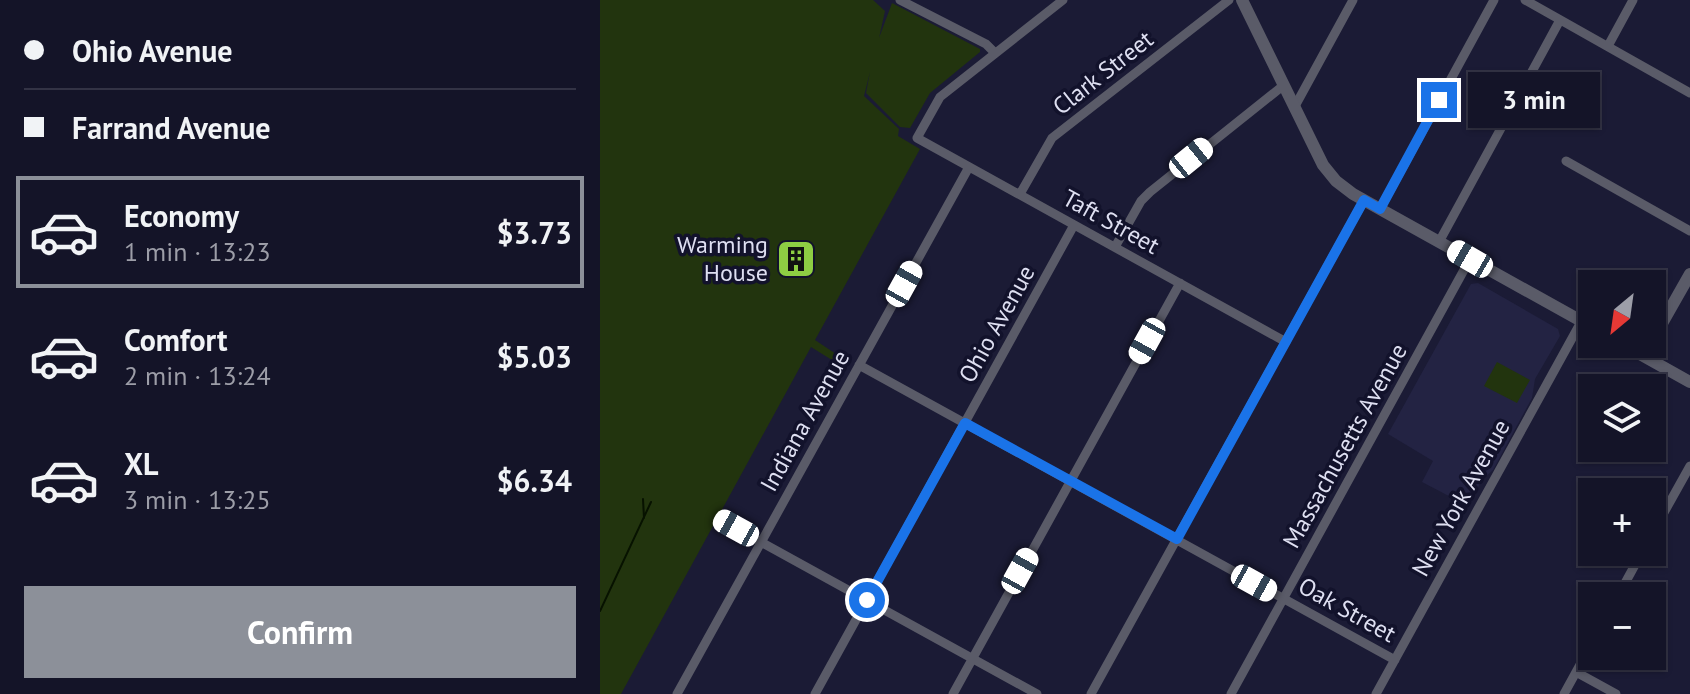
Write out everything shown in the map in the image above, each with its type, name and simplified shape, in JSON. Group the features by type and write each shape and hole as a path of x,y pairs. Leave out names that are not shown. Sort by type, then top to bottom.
{"street":[{"path":"900,0 986,44 995,53 1063,0"},
{"name":"Clark Street","path":"1020,194 1052,138 1229,0"},
{"path":"1242,0 1323,165 1344,188 1578,319"},
{"path":"1294,108 1353,0"},
{"path":"1380,209 1494,0"},
{"path":"1525,0 1690,93"},
{"path":"1608,46 1633,0"},
{"path":"1439,242 1560,20"},
{"name":"Taft Street","path":"995,53 940,97 917,138 1286,342"},
{"path":"1115,247 1141,201 1150,192 1284,85"},
{"path":"1566,161 1690,231"},
{"name":"Indiana Avenue","path":"677,694 969,167"},
{"path":"1091,694 1364,200"},
{"name":"Ohio Avenue","path":"815,694 1074,225"},
{"name":"Massachusetts Avenue","path":"1231,694 1470,259"},
{"path":"1666,316 1690,274"},
{"path":"953,694 1180,283"},
{"name":"New York Avenue","path":"1376,694 1578,340"},
{"path":"1648,358 1690,382"},
{"name":"Oak Street","path":"859,365 1395,660"},
{"path":"1666,509 1690,466"},
{"path":"719,519 1037,694"},
{"path":"1564,694 1578,668"},
{"path":"1576,672 1616,694"}],"shaded area":[{"path":"1478,283 1558,329 1560,336 1535,379 1532,398 1493,470 1482,480 1468,506 1422,482 1433,461 1388,434 1471,284"}],"green space":[{"path":"600,0 873,0 885,11 879,38 892,3 980,49 930,93 910,128 900,127 866,93 870,72 864,96 899,129 898,136 920,149 815,340 842,358 840,365 811,347 621,694 600,694"},
{"path":"1497,362 1530,380 1517,403 1484,386"}],"waterway":[{"path":"643,499 644,518"},
{"path":"600,611 651,502"}],"place":[{"name":"Warming House","path":"796,259"}],"route":[{"path":"867,600 965,423 1177,539 1364,200 1380,209 1439,100"}]}
